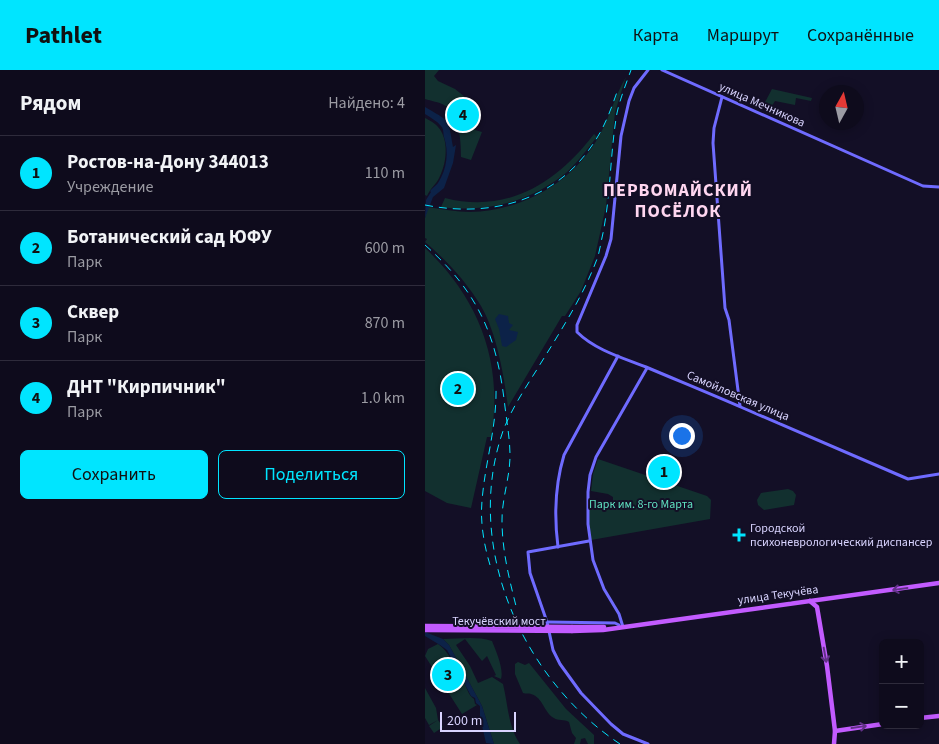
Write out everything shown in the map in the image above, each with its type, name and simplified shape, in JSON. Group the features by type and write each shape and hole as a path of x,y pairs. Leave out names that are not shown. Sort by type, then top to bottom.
{"main road":[{"name":"улица Текучёва","path":"621,628 939,583"},
{"path":"817,607 823,599"},
{"path":"810,601 817,607 827,666 835,731 834,744"},
{"name":"Текучёвский мост","path":"425,626 572,629"},
{"path":"572,629 621,628"},
{"name":"Текучёвский мост","path":"425,630 572,629"},
{"path":"924,718 939,716"},
{"path":"835,731 879,725"}],"street":[{"name":"Самойловская улица","path":"648,70 634,88 629,100 621,136 612,235 606,256 580,318 577,328 581,336 590,343 618,356 740,406 908,479 939,474"},
{"name":"улица Мечникова","path":"662,70 923,186 939,187"},
{"path":"722,98 714,128 714,176 725,308 729,320 740,406"},
{"path":"558,547 556,492 564,455 618,356"},
{"path":"621,628 619,614 599,576 589,541 588,499 590,475 595,459 647,368"},
{"path":"589,541 528,552 530,572 547,622 550,641 557,659 575,686 616,729 633,740 648,744"},
{"name":"улица Текучёва","path":"547,622 615,623 621,628"}],"green space":[{"path":"425,70 439,70 434,76 438,81 455,89 475,105 473,116 475,130 482,132 471,160 461,157 459,129 449,109 442,104 425,99"},
{"path":"626,77 615,112 606,206 595,256 581,291 565,316 562,316 508,407 499,355 487,317 462,280 425,242 427,239 425,238 425,218 428,207 465,212 489,210 527,200 545,191 576,167 588,152 603,129"},
{"path":"772,89 812,98 811,101 796,98 795,105 775,101 770,109 763,106"},
{"path":"425,118 435,124 442,132 446,151 439,179 427,196 425,195"},
{"path":"594,134 597,137 579,160 567,172 539,191 508,203 492,206 475,208 441,207 445,198 468,202 489,202 510,198 529,190 547,180 564,167"},
{"path":"425,248 444,267 460,288 483,334 490,358 494,384 491,437 487,437 471,508 447,503 425,491"},
{"name":"Парк им. 8-го Марта","path":"598,459 707,496 711,500 710,519 591,540 589,505 605,510 613,505 613,497 608,494 591,491 593,474"},
{"path":"788,489 796,495 794,505 764,510 758,505 757,500 761,493"},
{"path":"474,638 492,641 501,665 501,679 494,676 496,675 487,656 482,661 465,639 456,645 470,666 478,683 492,677 503,684 511,723 520,744 494,744 482,706 449,645 443,639"},
{"path":"438,644 449,656 477,705 462,714 425,656 428,649"},
{"path":"518,662 525,665 529,663 566,709 594,735 594,744 588,744 585,738 581,739 580,744 574,744 576,738 572,733 569,722 554,718 548,713 538,698 523,693 515,674 515,664"},
{"path":"425,688 436,708 438,720 429,725 425,718"},
{"path":"438,720 443,727 434,733 429,726"}],"water":[{"path":"425,107 447,121 453,147 456,145 453,163 444,188 433,197 425,218 426,200 430,191 441,178 447,154 443,128 425,114"},
{"path":"499,314 508,316 509,323 513,325 509,330 518,332 516,340 506,347 502,346 495,319"},
{"path":"425,632 443,639 449,645 482,706 494,744 486,743 480,717 480,706 476,703 475,698 471,696 447,650 425,636"}],"railway":[{"path":"620,744 585,717 555,684 529,647 510,606 497,563 491,519 493,475 503,431 518,400 577,303 598,256 606,218 617,113 631,70"},
{"path":"425,205 474,209 498,206 542,191 562,178 579,162 595,141 617,92"},
{"path":"425,245 444,263 472,299 482,317 497,358 510,450 509,472 502,512 502,531 506,564 516,606"},
{"path":"490,565 483,533 482,509 495,416 496,387"}],"place":[{"name":"ДНТ \"Кирпичник\"","path":"463,115"},
{"name":"Ботанический сад ЮФУ","path":"458,389"},
{"name":"Ростов-на-Дону 344013","path":"664,472"},
{"name":"Городской психоневрологический диспансер","path":"739,535"},
{"name":"Сквер","path":"448,675"}],"district":[{"name":"ПЕРВОМАЙСКИЙ ПОСЁЛОК","path":"678,200"}]}
